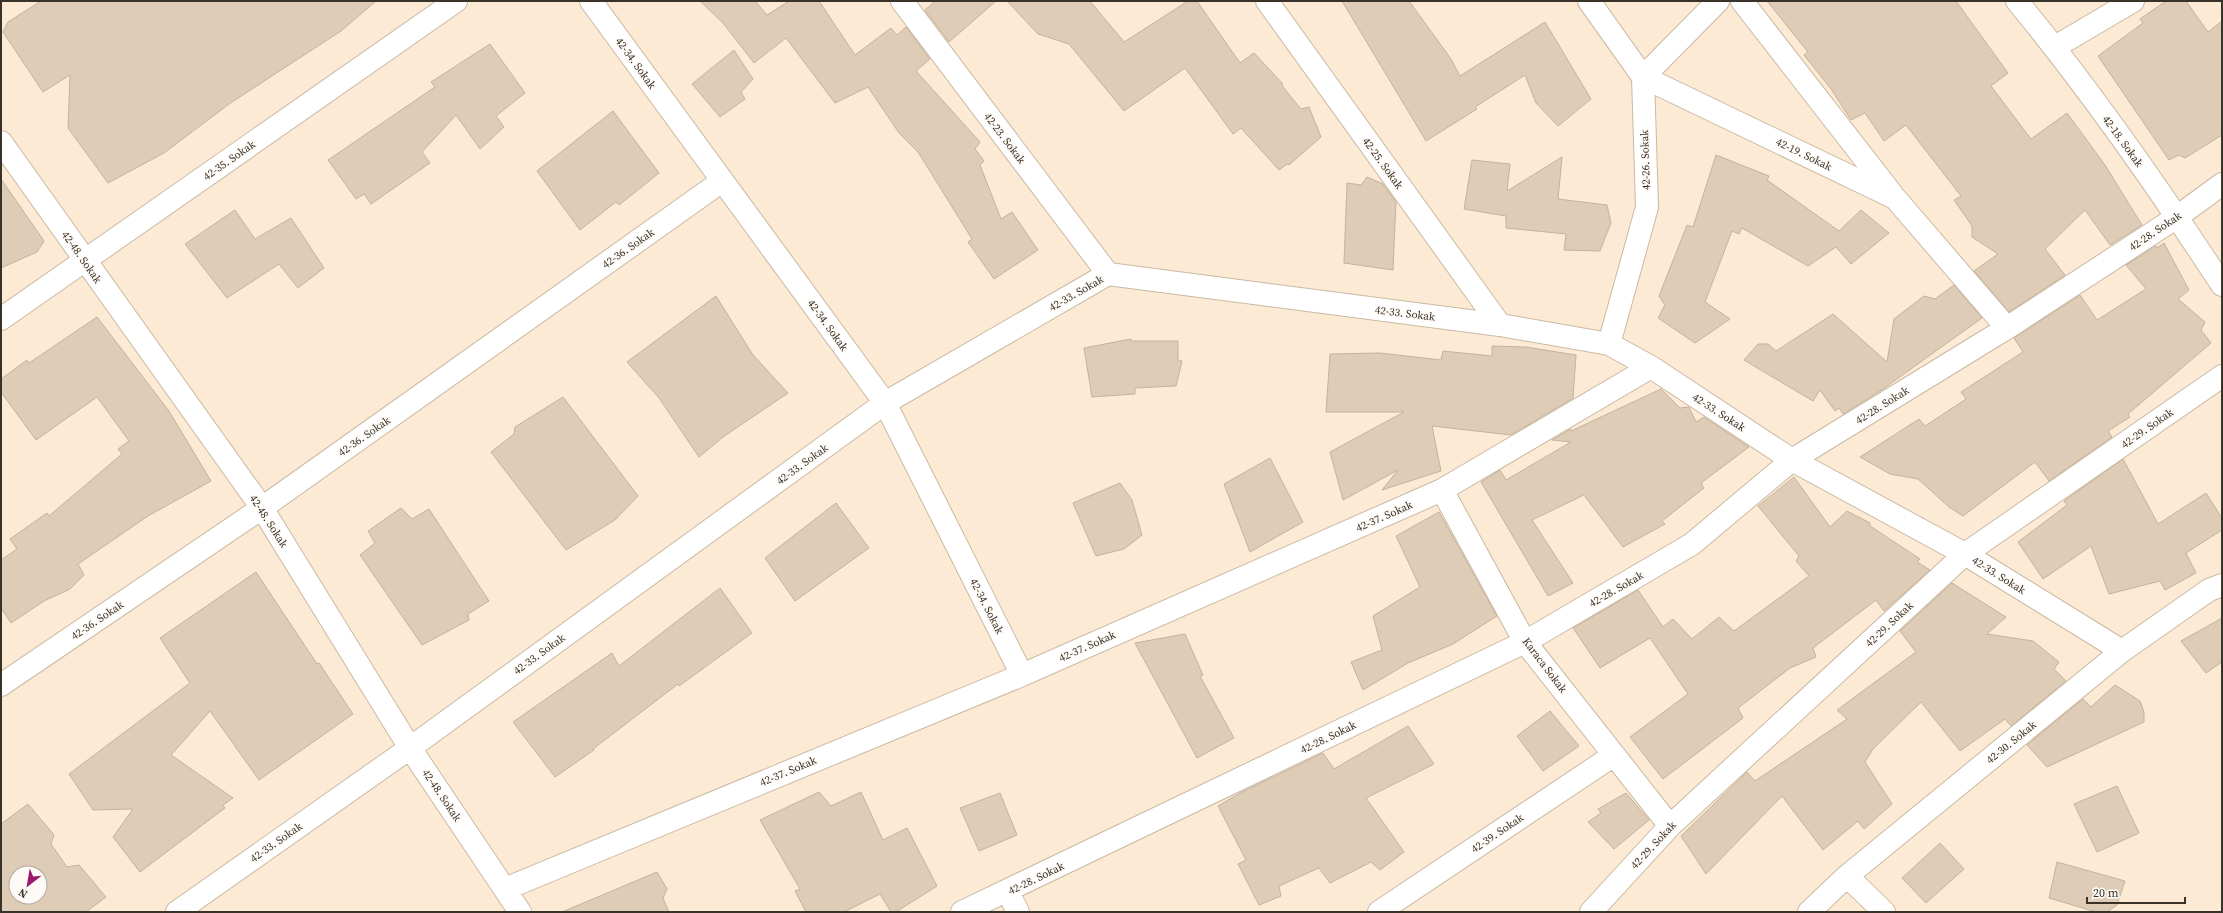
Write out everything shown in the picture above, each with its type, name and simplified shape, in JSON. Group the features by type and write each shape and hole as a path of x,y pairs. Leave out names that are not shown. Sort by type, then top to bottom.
{"street":[{"name":"42-35. Sokak","path":"1,319 456,1"},
{"name":"42-34. Sokak","path":"591,1 885,403 1022,674"},
{"name":"42-23. Sokak","path":"902,1 1108,274"},
{"name":"42-25. Sokak","path":"1267,1 1500,325"},
{"name":"42-19. Sokak","path":"1589,1 1643,77 1895,198 2007,328"},
{"path":"1643,77 1718,1"},
{"path":"1742,1 1895,198"},
{"name":"42-18. Sokak","path":"2017,1 2055,47 2178,216 2222,285"},
{"path":"2055,47 2133,1"},
{"name":"42-26. Sokak","path":"1609,344 1647,207 1643,77"},
{"name":"42-48. Sokak","path":"1,142 84,261 262,508 410,748 520,912"},
{"name":"42-36. Sokak","path":"1,685 262,508 722,181"},
{"name":"42-28. Sokak","path":"962,912 1008,892 1525,642 1692,544 1792,460 2007,328 2178,216 2222,184"},
{"name":"42-33. Sokak","path":"177,912 410,748 885,403 1108,274 1500,325 1609,344 1652,367 1792,460 1965,554 2122,651"},
{"name":"42-37. Sokak","path":"505,889 1022,674 1442,490 1652,367"},
{"name":"42-29. Sokak","path":"1591,912 1670,826 1965,554 2222,376"},
{"name":"Karaca Sokak","path":"1442,490 1525,642 1670,826"},
{"name":"42-30. Sokak","path":"1810,912 1848,876 2122,651 2209,590 2222,585"},
{"name":"42-39. Sokak","path":"1379,912 1614,755"},
{"path":"1848,876 1884,912"},
{"path":"1008,892 1018,912"}],"building":[{"path":"41,1 376,1 341,31 229,104 164,153 108,183 68,128 70,75 43,92 3,32 8,22"},
{"path":"700,1 755,1 767,15 789,1 819,1 855,55 891,28 897,35 906,27 930,59 916,71 980,142 975,149 984,161 980,165 1001,219 1012,212 1038,250 994,279 968,242 972,239 918,152 899,133 868,87 835,103 786,38 754,63 723,23"},
{"path":"935,1 996,1 949,42 925,10"},
{"path":"1007,1 1090,1 1124,42 1188,1 1197,1 1240,63 1254,53 1282,83 1283,87 1301,109 1309,107 1321,137 1289,165 1287,164 1279,170 1241,128 1233,134 1185,68 1124,111 1069,44 1038,34"},
{"path":"1342,1 1409,1 1451,59 1460,76 1545,22 1591,99 1558,126 1536,103 1525,75 1475,107 1477,109 1426,141"},
{"path":"1767,1 1956,1 2008,73 1991,86 2031,139 2067,113 2105,165 2142,225 2110,245 2085,210 2045,249 2065,275 2009,312 1974,271 1998,254 1972,237 1972,226 1954,200 1961,196 1906,125 1884,141 1865,113 1851,120 1831,89 1804,55 1808,52"},
{"path":"2166,1 2186,1 2208,32 2222,21 2222,135 2185,158 2179,155 2169,160 2098,56 2143,23 2140,19"},
{"path":"490,44 525,93 496,116 504,127 480,149 456,115 422,152 430,163 371,204 364,194 356,199 328,160 435,87 431,82"},
{"path":"734,50 753,79 741,92 745,99 720,117 692,84"},
{"path":"613,111 659,173 619,205 616,202 580,230 537,171"},
{"path":"1716,155 1769,176 1767,180 1839,231 1861,210 1889,233 1851,264 1836,247 1808,266 1742,228 1739,234 1732,231 1705,302 1730,319 1695,343 1658,318 1665,305 1659,296 1687,225 1693,227"},
{"path":"1562,157 1558,199 1607,205 1611,223 1600,251 1564,250 1566,234 1506,228 1506,216 1464,209 1472,160 1510,164 1507,191"},
{"path":"1367,177 1383,184 1396,202 1393,270 1344,263 1347,183 1361,185"},
{"path":"1,179 44,241 37,252 1,268"},
{"path":"235,210 255,239 291,218 324,268 298,288 279,264 227,298 185,244"},
{"path":"2164,243 2189,290 2178,299 2205,322 2201,330 2211,343 2128,414 2130,417 2108,431 2112,437 2049,481 2035,462 1963,516 1949,507 1918,479 1890,474 1860,457 1919,419 1925,426 1966,399 1961,392 2023,352 2014,338 2080,295 2097,320 2146,289 2126,265 2156,246 2157,248"},
{"path":"1954,285 1982,318 1883,389 1843,414 1839,408 1835,411 1820,390 1813,401 1744,360 1758,344 1768,344 1776,351 1833,314 1887,362 1894,319 1924,296 1935,299"},
{"path":"716,296 753,355 788,393 723,437 699,457 659,398 627,362"},
{"path":"97,317 169,411 211,481 148,516 78,564 84,575 70,589 44,601 11,623 1,608 1,560 17,549 10,539 47,513 49,516 122,454 118,449 129,441 97,397 36,440 1,392 1,379 27,360 29,363"},
{"path":"1131,339 1131,341 1178,341 1178,360 1182,361 1176,386 1135,388 1135,394 1092,397 1084,348"},
{"path":"1492,346 1526,347 1576,355 1573,398 1511,435 1432,426 1441,471 1382,490 1398,470 1343,500 1330,452 1404,412 1326,412 1330,354 1380,353 1441,360 1443,351 1492,356"},
{"path":"1661,389 1680,408 1689,407 1696,422 1704,417 1749,447 1701,483 1704,488 1662,521 1665,524 1623,547 1584,495 1532,520 1573,583 1548,596 1481,482 1500,470 1506,480 1571,442 1552,440 1571,429 1571,431"},
{"path":"563,397 638,496 615,520 566,550 491,452 514,434 515,427"},
{"path":"1270,458 1303,522 1250,552 1224,484"},
{"path":"2123,459 2158,524 2206,493 2222,518 2222,530 2186,553 2196,573 2165,590 2160,581 2109,594 2091,546 2043,579 2018,542 2067,505 2064,501"},
{"path":"1794,477 1830,527 1847,511 1870,523 1870,526 1920,559 1917,562 1930,570 1884,611 1876,600 1813,648 1816,657 1790,668 1738,708 1743,718 1663,779 1630,737 1688,694 1650,638 1600,668 1573,628 1638,590 1663,627 1673,619 1692,639 1719,617 1734,631 1809,576 1796,561 1799,556 1758,506"},
{"path":"1120,483 1132,500 1142,535 1124,549 1096,556 1073,503"},
{"path":"836,503 869,548 795,601 765,558"},
{"path":"401,508 412,519 429,509 489,601 468,614 469,620 422,645 360,555 375,543 368,531"},
{"path":"1439,512 1497,616 1453,644 1408,663 1363,690 1351,662 1382,650 1373,616 1420,587 1396,536"},
{"path":"256,572 317,664 319,663 353,714 259,780 210,711 171,755 233,798 223,805 225,808 140,872 113,837 133,809 93,810 69,774 190,683 160,638"},
{"path":"1952,583 2006,617 1987,634 2033,641 2059,662 2054,669 2066,681 2011,726 2005,719 1960,751 1921,702 1873,749 1865,762 1892,804 1864,829 1858,821 1823,850 1782,796 1706,874 1681,836 1747,772 1755,781 1847,719 1837,710 1916,652 1900,631"},
{"path":"720,588 752,633 679,686 678,684 593,749 594,750 555,777 513,722 612,653 619,666"},
{"path":"2222,618 2222,662 2206,673 2181,641"},
{"path":"1185,634 1203,675 1200,676 1234,738 1197,758 1135,643"},
{"path":"2115,685 2140,701 2144,712 2144,722 2047,767 2027,745 2083,699 2091,707"},
{"path":"1550,711 1579,746 1543,771 1517,736"},
{"path":"1408,726 1434,764 1366,798 1404,852 1380,870 1371,862 1330,883 1319,868 1279,886 1281,896 1259,905 1238,864 1246,860 1218,806 1240,793 1323,753 1334,769"},
{"path":"2117,786 2139,833 2097,852 2074,804"},
{"path":"819,792 831,806 861,792 883,840 907,828 937,886 896,912 891,912 880,894 844,912 806,912 795,891 800,889 760,820"},
{"path":"1000,793 1017,835 979,851 960,808"},
{"path":"1626,793 1649,820 1614,849 1588,822 1601,813 1598,809"},
{"path":"28,804 54,835 51,844 67,867 79,865 106,897 86,912 1,912 1,824"},
{"path":"1940,843 1964,869 1926,903 1902,878"},
{"path":"2057,862 2125,881 2117,905 2107,912 2096,912 2049,898"},
{"path":"657,872 667,889 663,898 669,912 562,912"}]}
